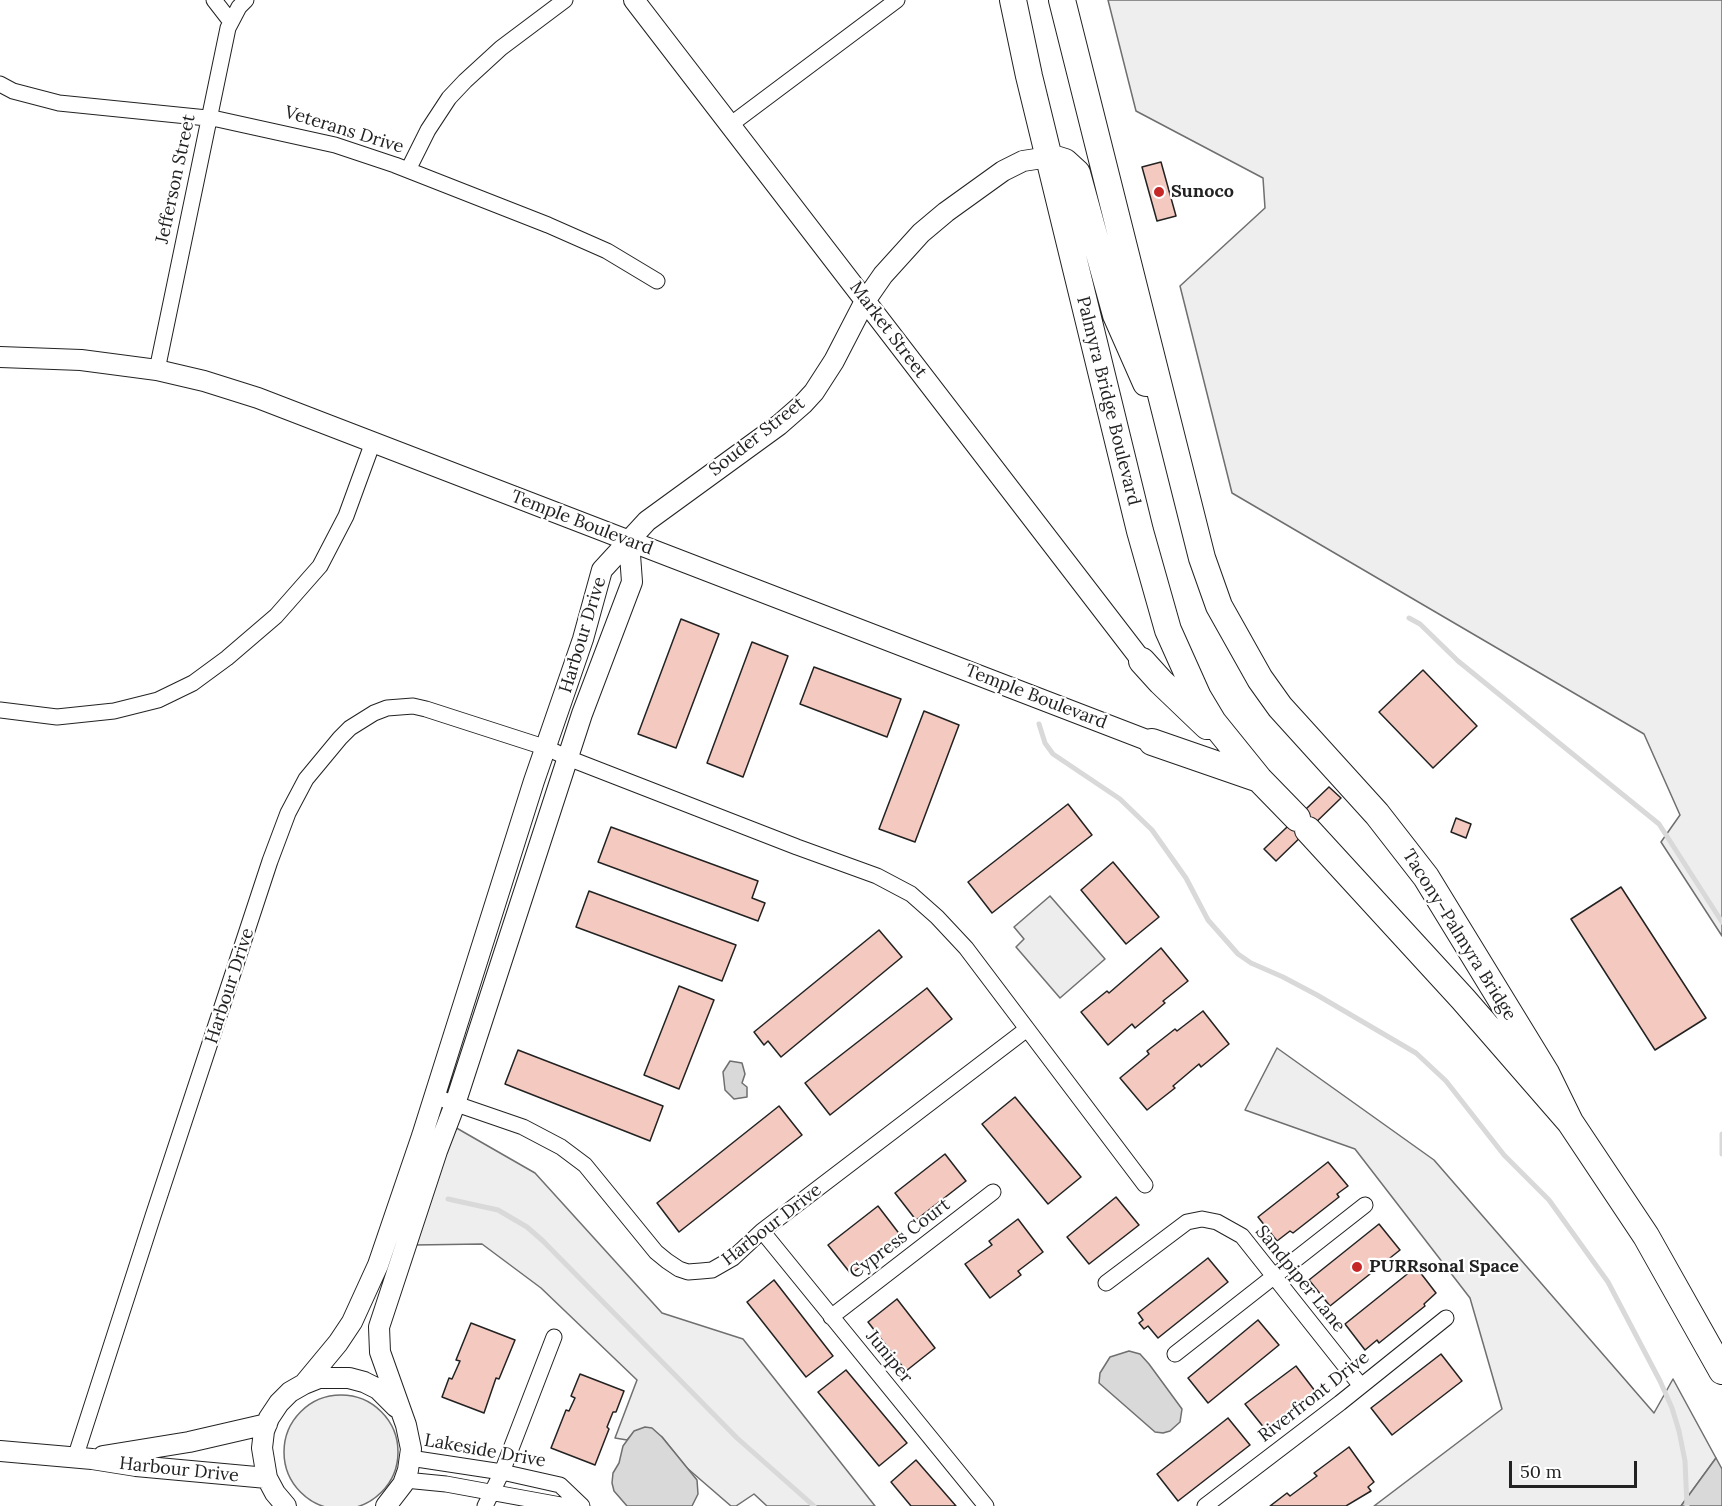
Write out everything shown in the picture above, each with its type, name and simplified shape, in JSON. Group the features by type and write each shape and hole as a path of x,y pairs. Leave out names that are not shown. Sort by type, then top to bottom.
{"highway":[{"name":"Palmyra Bridge Boulevard","path":"1013,0 1049,157 1160,607 1175,649 1198,697 1230,745 1259,779"},
{"path":"1062,0 1172,437"},
{"path":"1049,157 1065,162 1077,173 1116,315 1172,437"},
{"name":"Tacony–Palmyra Bridge","path":"1172,437 1209,582 1241,646 1280,707 1377,814 1426,877 1546,1072 1570,1122"},
{"path":"1142,661 1181,703 1230,745"},
{"path":"1152,742 1259,779"},
{"name":"Tacony–Palmyra Bridge","path":"1259,779 1463,999 1570,1122 1646,1236 1722,1371"}],"street":[{"path":"214,0 231,22"},
{"name":"Jefferson Street","path":"157,370 208,117 231,22 239,7 246,0"},
{"path":"408,170 428,130 449,98 501,48 565,0"},
{"name":"Market Street","path":"634,0 1142,661"},
{"path":"730,125 897,0"},
{"name":"Veterans Drive","path":"0,84 13,91 59,103 208,117 304,136 365,154 585,240 640,269 657,281"},
{"name":"Souder Street","path":"629,541 647,521 779,425 803,404 814,392 834,361 865,301 896,259 921,233 946,212 1013,165 1032,158 1049,157"},
{"name":"Temple Boulevard","path":"0,357 81,360 157,370 204,381 258,398 1152,742"},
{"path":"0,710 57,717 114,711 158,700 193,682 227,658 276,616 320,566 346,516 373,442"},
{"name":"Harbour Drive","path":"304,1384 352,1322 376,1268 422,1136 433,1096 583,639 602,570 629,541"},
{"name":"Harbour Drive","path":"386,1506 396,1496 405,1480 410,1458 409,1434 380,1352 378,1333 582,714 632,582 629,541"},
{"path":"583,639 607,646"},
{"name":"Harbour Drive","path":"84,1459 270,861 291,808 306,779 350,728 374,713 400,706 426,709 547,748 796,847 877,876 911,894 937,917 966,948 1145,1185"},
{"name":"Harbour Drive","path":"433,1096 523,1127 561,1147 585,1165 656,1252 679,1269 712,1270 722,1266 762,1231 1027,1029"},
{"name":"Cypress Court","path":"831,1317 993,1192"},
{"path":"1175,1354 1365,1205"},
{"name":"Sandpiper Lane","path":"1106,1283 1187,1222 1202,1219 1217,1222 1242,1236 1361,1386"},
{"name":"Juniper","path":"762,1231 986,1506"},
{"path":"376,1268 396,1274"},
{"name":"Riverfront Drive","path":"1205,1506 1446,1318"},
{"path":"485,1506 502,1472 554,1338"},
{"path":"280,1504 267,1478 262,1448 267,1424 279,1403 290,1392 319,1378 349,1378 364,1382 389,1398 400,1412"},
{"name":"Harbour Drive","path":"84,1459 189,1442 267,1424"},
{"name":"Harbour Drive","path":"0,1450 121,1465 267,1478"},
{"name":"Lakeside Drive","path":"410,1458 502,1472 560,1485 580,1505"},
{"name":"Lakeside Drive","path":"405,1480 446,1484 566,1506 580,1505"}],"shaded area":[{"path":"1108,0 1722,0 1722,936 1661,842 1680,815 1644,734 1232,493 1180,286 1265,208 1263,178 1136,111"},
{"path":"1050,896 1105,959 1060,998 1016,947 1024,939 1014,927"},
{"path":"1277,1048 1434,1160 1654,1413 1673,1379 1716,1458 1681,1506 1374,1506 1502,1409 1470,1298 1355,1149 1245,1110"},
{"path":"730,1061 742,1063 745,1074 742,1083 747,1087 747,1097 734,1099 725,1090 723,1072"},
{"path":"453,1126 535,1173 662,1313 743,1339 875,1506 767,1506 754,1494 736,1506 731,1506 687,1468 662,1437 650,1428 635,1431 627,1440 615,1438 637,1380 541,1288 482,1244 414,1245"},
{"path":"1129,1351 1140,1354 1182,1409 1180,1422 1170,1431 1155,1432 1099,1383 1100,1373 1110,1357"},
{"path":"341,1395 363,1399 382,1411 394,1430 398,1452 394,1474 382,1493 363,1505 341,1509 319,1505 300,1493 288,1474 284,1452 288,1430 300,1411 319,1399"},
{"path":"645,1427 652,1428 662,1437 697,1480 698,1494 692,1506 627,1506 614,1491 613,1473 619,1463 623,1446 634,1431"},
{"path":"1716,1458 1722,1469 1722,1506 1681,1506"}],"building":[{"name":"Sunoco","path":"1161,162 1176,216 1157,221 1142,167"},
{"path":"681,619 719,634 676,748 638,734"},
{"path":"752,642 788,656 743,777 707,763"},
{"path":"814,667 901,699 887,737 800,704"},
{"path":"1423,670 1477,726 1433,768 1379,712"},
{"path":"924,711 959,725 915,842 879,829"},
{"path":"1329,787 1341,798 1276,861 1264,849"},
{"path":"1068,804 1092,835 992,913 968,882"},
{"path":"1456,818 1471,824 1466,838 1451,832"},
{"path":"611,827 758,881 752,898 765,903 758,921 598,862"},
{"path":"1113,862 1159,917 1126,944 1081,890"},
{"path":"1621,887 1706,1018 1655,1050 1571,919"},
{"path":"589,891 736,945 722,981 576,927"},
{"path":"879,930 902,957 781,1057 768,1041 764,1045 754,1032"},
{"path":"1161,948 1188,981 1135,1028 1132,1024 1108,1045 1081,1012 1107,991 1109,993"},
{"path":"679,986 714,1000 679,1089 644,1075"},
{"path":"927,988 952,1019 830,1115 805,1083"},
{"path":"1203,1011 1229,1044 1201,1067 1199,1064 1173,1086 1175,1088 1147,1110 1120,1078 1149,1054 1147,1051"},
{"path":"518,1050 663,1106 650,1141 505,1084"},
{"path":"1015,1097 1081,1177 1048,1204 982,1124"},
{"path":"779,1106 802,1135 679,1232 657,1203"},
{"path":"945,1154 966,1181 916,1220 895,1193"},
{"path":"1328,1162 1348,1186 1337,1194 1339,1197 1293,1233 1290,1231 1277,1241 1258,1217"},
{"path":"1116,1197 1139,1225 1089,1264 1067,1237"},
{"path":"878,1206 901,1236 851,1274 828,1245"},
{"path":"1018,1219 1043,1252 1018,1271 1021,1275 990,1298 965,1264 992,1245 989,1241"},
{"path":"1379,1224 1400,1250 1330,1306 1309,1280"},
{"path":"1208,1258 1228,1282 1158,1338 1148,1326 1144,1329 1139,1323 1143,1320 1138,1313"},
{"path":"1416,1267 1436,1293 1424,1304 1425,1306 1379,1343 1377,1340 1365,1350 1345,1324"},
{"path":"774,1280 833,1356 806,1377 747,1302"},
{"path":"897,1299 935,1348 906,1371 868,1322"},
{"path":"1258,1320 1279,1345 1208,1403 1188,1378"},
{"path":"471,1323 515,1340 499,1379 496,1378 484,1413 442,1397 449,1378 452,1379 460,1361 456,1360"},
{"path":"1441,1354 1462,1381 1392,1435 1371,1408"},
{"path":"1296,1366 1315,1391 1265,1429 1245,1404"},
{"path":"846,1370 907,1443 879,1466 818,1392"},
{"path":"580,1374 624,1391 607,1427 609,1429 595,1465 551,1448 566,1410 569,1411 575,1398 571,1396"},
{"path":"1228,1418 1250,1445 1178,1501 1157,1474"},
{"path":"1349,1447 1374,1482 1368,1487 1371,1491 1346,1506 1270,1506 1287,1493 1290,1496 1317,1476 1314,1473"},
{"path":"916,1460 956,1506 911,1506 891,1482"}],"waterway":[{"path":"1409,618 1420,624 1458,661 1659,824 1722,922"},
{"path":"1039,724 1045,743 1053,754 1120,799 1152,830 1186,878 1208,920 1238,954 1251,963 1317,995 1416,1053 1446,1081 1504,1155 1549,1200 1608,1282 1660,1381 1679,1431 1685,1461 1687,1506"},
{"path":"1722,1134 1722,1154"},
{"path":"448,1199 498,1210 527,1227 737,1438 814,1506"}],"place":[{"name":"Sunoco","path":"1159,192"},
{"name":"PURRsonal Space","path":"1357,1267"}]}
